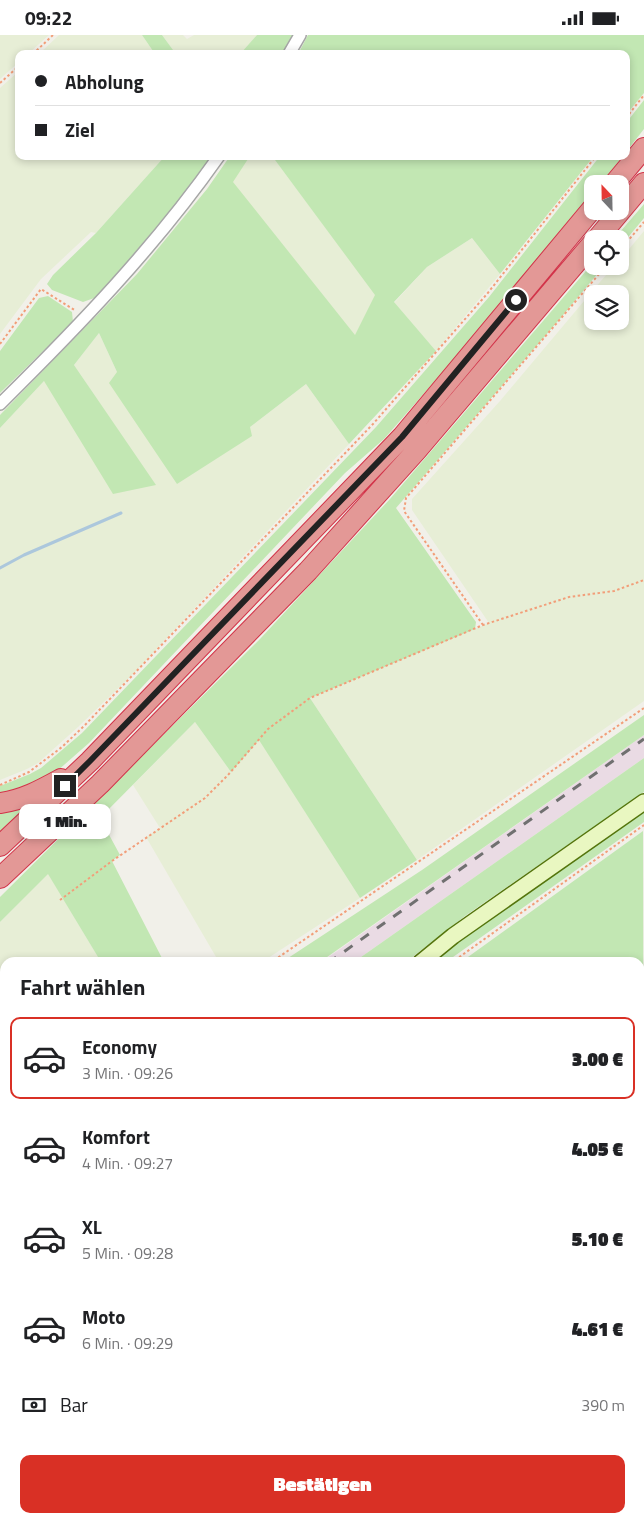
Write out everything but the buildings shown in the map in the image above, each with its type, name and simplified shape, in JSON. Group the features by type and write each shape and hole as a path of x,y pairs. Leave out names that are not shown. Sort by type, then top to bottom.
{"highway":[{"path":"622,175 644,148"},
{"path":"605,230 644,183"},
{"path":"0,846 90,761 402,437 584,219"},
{"path":"0,878 100,784 308,571 418,450 584,253"},
{"path":"0,803 22,798 39,791 90,761"}],"main road":[{"path":"427,957 453,935 644,802"}],"street":[{"path":"291,50 300,35"},
{"path":"0,404 86,318 155,240 183,206 216,160"}],"path":[{"path":"37,50 53,35"},
{"path":"0,83 15,70"},
{"path":"630,113 644,95"},
{"path":"0,785 29,772 62,747 85,725 373,424 487,294 593,160"},
{"path":"629,240 644,222"},
{"path":"483,625 404,511 406,498 598,275"},
{"path":"0,344 41,289 86,318"},
{"path":"60,900 112,861 205,798 231,772 268,729 310,697 483,625 569,597 614,591 644,580"},
{"path":"279,957 644,708"},
{"path":"458,957 644,825"}],"shaded area":[{"path":"644,735 644,758 361,957 329,957"}],"green space":[{"path":"0,35 49,35 32,50 15,50 15,66 0,79"},
{"path":"59,35 142,35 152,50 43,50"},
{"path":"142,35 162,35 173,50 152,50"},
{"path":"162,35 183,35 187,39 194,35 257,35 244,50 173,50"},
{"path":"257,35 296,35 286,50 244,50"},
{"path":"308,35 644,35 644,93 630,110 630,50 300,50"},
{"path":"15,75 15,160 161,160 96,233 91,232 41,279 0,334 0,88"},
{"path":"644,100 644,129 630,147 630,118"},
{"path":"161,160 211,160 192,186 97,297 83,302 52,290 47,284 53,275 96,233"},
{"path":"227,160 247,160 233,182 355,335 375,295 275,160 591,160 500,274 472,238 427,267 394,302 436,351 349,444 306,384 250,427 252,436 177,484 109,383 117,372 99,333 74,365 156,485 113,494 44,381 0,428 0,415 137,274 207,189"},
{"path":"247,160 275,160 376,295 355,336 232,182"},
{"path":"597,160 620,160 608,175 585,175"},
{"path":"584,176 584,205 580,210 499,308 384,439 345,473 89,743 48,779 0,797 0,786 41,768 82,733 376,427 489,297"},
{"path":"644,204 644,218 629,236 629,230 622,230"},
{"path":"644,231 644,701 417,860 310,698 489,623 412,510 412,499 500,401 584,302 584,330 629,330 629,285 598,285 606,275 629,275 629,249"},
{"path":"472,238 500,274 436,351 394,303 427,267"},
{"path":"584,273 584,275 596,275 588,285 584,285 584,290 558,321 396,508 476,622 475,629 310,698 417,860 360,898 259,740 231,772 195,722 100,818 120,855 112,861 161,957 98,957 48,874 0,922 0,897 260,639 390,499"},
{"path":"48,296 72,312 73,322 0,393 0,351 39,298"},
{"path":"99,333 117,372 250,427 306,384 349,444 133,674 78,727 38,763 0,780 0,428 44,381 155,485 74,365"},
{"path":"644,715 644,735 327,957 290,957 422,870"},
{"path":"195,722 231,772 259,739 360,898 270,957 216,957 146,837 160,828 133,785"},
{"path":"644,758 644,792 465,916 412,957 361,957"},
{"path":"43,795 0,835 0,808"},
{"path":"644,811 644,822 453,957 437,957 463,936"},
{"path":"643,831 643,957 468,957"},
{"path":"48,873 98,957 0,957 0,922"}],"waterway":[{"path":"0,568 24,555 121,513"}],"railway":[{"path":"336,957 644,739"}],"route":[{"path":"65,786 402,437 516,300"}]}
